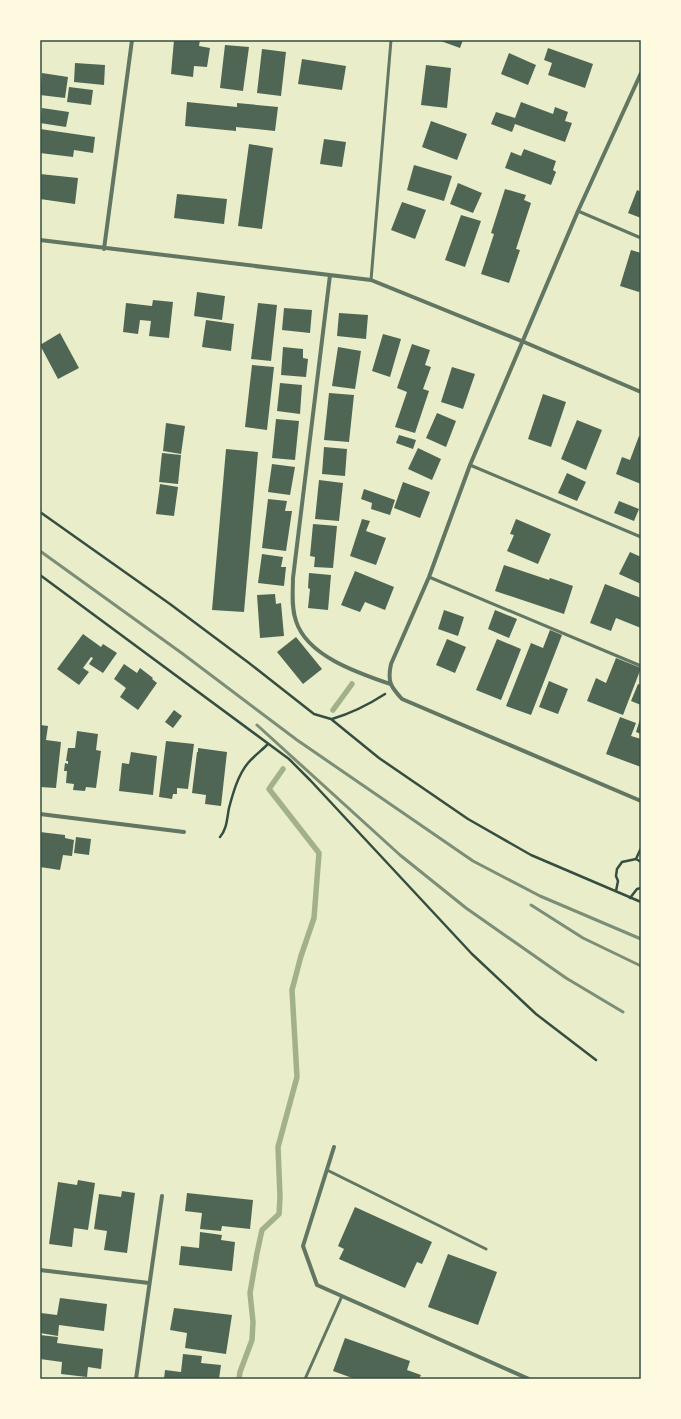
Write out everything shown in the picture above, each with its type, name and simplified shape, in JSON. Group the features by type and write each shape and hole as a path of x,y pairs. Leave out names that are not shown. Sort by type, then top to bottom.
{"street":[{"path":"104,249 132,40"},
{"path":"641,73 578,212 524,342 470,465 429,576 391,664 389,678 390,684 402,700 641,801"},
{"path":"40,240 104,249 371,280 524,342 641,392"},
{"path":"330,275 294,578 292,606 296,621 308,643 346,668 390,684"},
{"path":"40,814 184,832"},
{"path":"334,1146 303,1246 317,1285 529,1379"},
{"path":"136,1379 162,1196"},
{"path":"40,1270 149,1283"}],"lane":[{"path":"371,280 391,40"},
{"path":"578,212 641,238"},
{"path":"470,465 641,537"},
{"path":"429,576 641,666"},
{"path":"327,1170 486,1249"},
{"path":"305,1379 342,1296"}],"path":[{"path":"40,512 243,658 314,714 332,719 379,758 468,819 531,855 641,902"},
{"path":"40,575 289,759 472,954 536,1014 596,1060"},
{"path":"332,719 350,714 368,705 393,689"},
{"path":"220,837 223,834 231,800 241,772 268,744"},
{"path":"636,859 641,848"},
{"path":"616,891 618,881 616,876 617,869 622,862 636,859 641,862"},
{"path":"630,898 637,889 641,888"}],"building":[{"path":"174,40 200,40 199,46 210,48 207,67 194,66 193,77 171,74"},
{"path":"438,40 463,40 460,48"},
{"path":"225,45 249,47 243,91 220,88"},
{"path":"548,48 593,64 585,88 548,75 552,63 544,60"},
{"path":"262,49 286,52 281,96 257,93"},
{"path":"509,53 536,65 528,85 501,74"},
{"path":"302,59 346,66 342,90 298,84"},
{"path":"75,63 105,65 104,85 74,82"},
{"path":"426,65 451,68 447,108 421,105"},
{"path":"42,73 68,77 65,98 40,95"},
{"path":"69,87 93,90 91,105 67,102"},
{"path":"187,102 237,107 237,103 278,107 275,131 236,127 236,131 185,126"},
{"path":"521,102 553,114 555,107 568,112 565,121 572,123 565,142 515,124 512,132 491,124 496,112 515,118"},
{"path":"42,108 69,112 66,127 40,123"},
{"path":"431,121 467,134 457,160 422,147"},
{"path":"40,129 95,137 93,153 74,150 73,157 40,153"},
{"path":"324,139 346,142 342,167 320,164"},
{"path":"249,144 273,148 262,229 238,226"},
{"path":"524,149 556,161 553,170 556,172 551,185 505,168 511,152 521,156"},
{"path":"414,165 452,176 444,201 407,190"},
{"path":"40,174 78,178 75,204 40,199"},
{"path":"458,183 482,193 473,213 450,204"},
{"path":"505,189 526,195 524,200 531,203 516,249 520,250 509,283 481,274 494,234 491,233"},
{"path":"637,190 641,192 641,218 628,213"},
{"path":"177,194 227,199 224,224 174,218"},
{"path":"402,202 426,210 415,239 391,230"},
{"path":"461,215 481,221 465,267 445,260"},
{"path":"631,250 641,253 641,287 639,292 620,286"},
{"path":"197,292 225,296 222,320 194,316"},
{"path":"153,300 173,302 169,338 149,336 151,321 140,320 138,334 123,332 126,303 152,306"},
{"path":"258,303 277,305 271,361 251,359"},
{"path":"284,308 312,310 310,333 282,330"},
{"path":"339,313 368,315 366,339 337,336"},
{"path":"206,320 234,324 231,351 202,347"},
{"path":"60,333 79,368 58,379 40,345"},
{"path":"383,334 401,339 390,377 372,371"},
{"path":"412,344 430,350 425,365 431,367 423,389 429,391 415,433 395,427 407,392 397,388"},
{"path":"283,347 303,349 303,358 308,359 306,377 281,375"},
{"path":"338,347 361,351 355,389 332,386"},
{"path":"252,365 274,367 267,430 245,427"},
{"path":"452,367 475,374 463,409 441,402"},
{"path":"280,383 302,385 300,414 277,411"},
{"path":"329,393 354,395 349,442 324,440"},
{"path":"543,394 566,402 551,447 528,439"},
{"path":"437,413 456,421 446,447 426,438"},
{"path":"276,419 299,421 295,460 272,458"},
{"path":"577,420 602,430 586,470 561,459"},
{"path":"166,423 185,426 181,454 163,451"},
{"path":"399,435 416,440 413,449 396,443"},
{"path":"639,436 641,437 641,484 616,474 622,457 630,460"},
{"path":"324,447 347,449 345,476 322,474"},
{"path":"418,448 441,459 432,480 408,469"},
{"path":"226,449 258,452 244,612 212,610"},
{"path":"162,453 181,455 178,484 159,482"},
{"path":"272,464 295,467 290,495 268,492"},
{"path":"567,473 586,482 577,501 558,493"},
{"path":"319,480 343,483 339,521 315,519"},
{"path":"403,482 430,492 420,518 394,508"},
{"path":"160,484 178,487 174,516 156,514"},
{"path":"364,489 395,500 390,515 371,509 372,503 361,499"},
{"path":"268,499 287,501 285,511 292,511 286,551 262,548"},
{"path":"619,501 639,509 634,521 614,513"},
{"path":"362,519 370,521 366,531 386,538 376,565 350,556"},
{"path":"516,519 551,534 538,564 507,551 514,535 510,534"},
{"path":"313,524 337,526 333,568 314,567 315,557 310,556"},
{"path":"630,552 641,557 641,584 619,574"},
{"path":"262,554 283,557 281,567 286,567 284,586 258,583"},
{"path":"504,565 549,580 550,578 573,586 564,614 495,591"},
{"path":"355,571 394,587 385,610 365,602 360,612 341,605"},
{"path":"309,573 331,575 328,610 308,608 310,589 308,588"},
{"path":"605,584 641,598 641,628 616,618 611,631 590,623"},
{"path":"275,594 276,604 281,603 284,636 260,638 257,595"},
{"path":"444,610 464,617 458,636 438,629"},
{"path":"495,610 517,619 509,638 488,629"},
{"path":"550,630 562,635 531,715 506,706 531,643 543,648"},
{"path":"83,634 101,647 103,644 117,653 103,673 89,664 93,658 91,657 83,668 89,672 79,685 57,669"},
{"path":"296,637 322,669 303,684 277,652"},
{"path":"447,639 466,647 455,673 436,665"},
{"path":"497,639 521,649 501,700 476,690"},
{"path":"616,658 641,668 623,715 587,701 596,678 606,683"},
{"path":"124,664 137,673 140,668 157,683 138,710 120,697 126,688 114,679"},
{"path":"549,681 568,689 558,714 539,707"},
{"path":"638,684 641,685 641,705 631,701"},
{"path":"174,710 182,716 173,728 165,722"},
{"path":"641,716 641,734 636,732"},
{"path":"620,717 636,723 631,736 641,739 641,767 606,754"},
{"path":"40,725 48,726 46,740 61,742 56,788 40,787"},
{"path":"77,731 98,734 96,750 101,751 96,788 86,787 85,791 73,790 74,784 66,783 67,771 64,771 65,763 68,764 68,761 66,761 68,748 75,748"},
{"path":"166,741 194,744 188,789 177,788 177,794 173,794 172,799 159,797"},
{"path":"198,748 227,752 221,806 205,804 206,795 192,793"},
{"path":"131,752 157,756 153,795 119,791 122,763 129,764"},
{"path":"40,832 65,835 65,838 74,840 72,856 63,855 60,870 40,867"},
{"path":"76,837 91,839 89,855 74,853"},
{"path":"78,1180 95,1183 88,1230 74,1228 72,1247 49,1244 58,1182 77,1185"},
{"path":"122,1191 135,1193 127,1253 104,1250 107,1231 94,1229 99,1194 121,1197"},
{"path":"187,1193 253,1200 250,1229 222,1226 221,1231 200,1229 202,1213 185,1211"},
{"path":"355,1207 432,1242 422,1264 417,1262 405,1288 339,1259 344,1249 338,1246"},
{"path":"200,1232 222,1235 221,1240 235,1242 232,1271 179,1265 181,1246 199,1248"},
{"path":"448,1254 497,1272 478,1325 428,1307"},
{"path":"60,1298 107,1304 104,1331 59,1325 58,1336 40,1333 41,1313 57,1315"},
{"path":"174,1308 232,1315 226,1354 185,1348 187,1333 170,1330"},
{"path":"40,1335 58,1337 57,1343 103,1349 101,1369 88,1367 87,1377 61,1374 62,1362 40,1359"},
{"path":"345,1338 410,1361 407,1370 421,1375 419,1379 355,1379 333,1371"},
{"path":"183,1354 202,1356 201,1363 221,1365 219,1379 164,1379 165,1370 181,1372"}],"waterway":[{"path":"333,710 352,684"},
{"path":"239,1379 240,1372 252,1340 253,1322 250,1293 262,1230 279,1214 280,1197 278,1147 297,1077 292,990 301,956 314,918 319,853 269,789 283,769"}],"railway":[{"path":"40,551 183,654 297,740 473,861 540,896 641,939"},
{"path":"257,725 400,855 466,908 566,978 623,1012"},
{"path":"531,905 583,938 641,966"}]}
